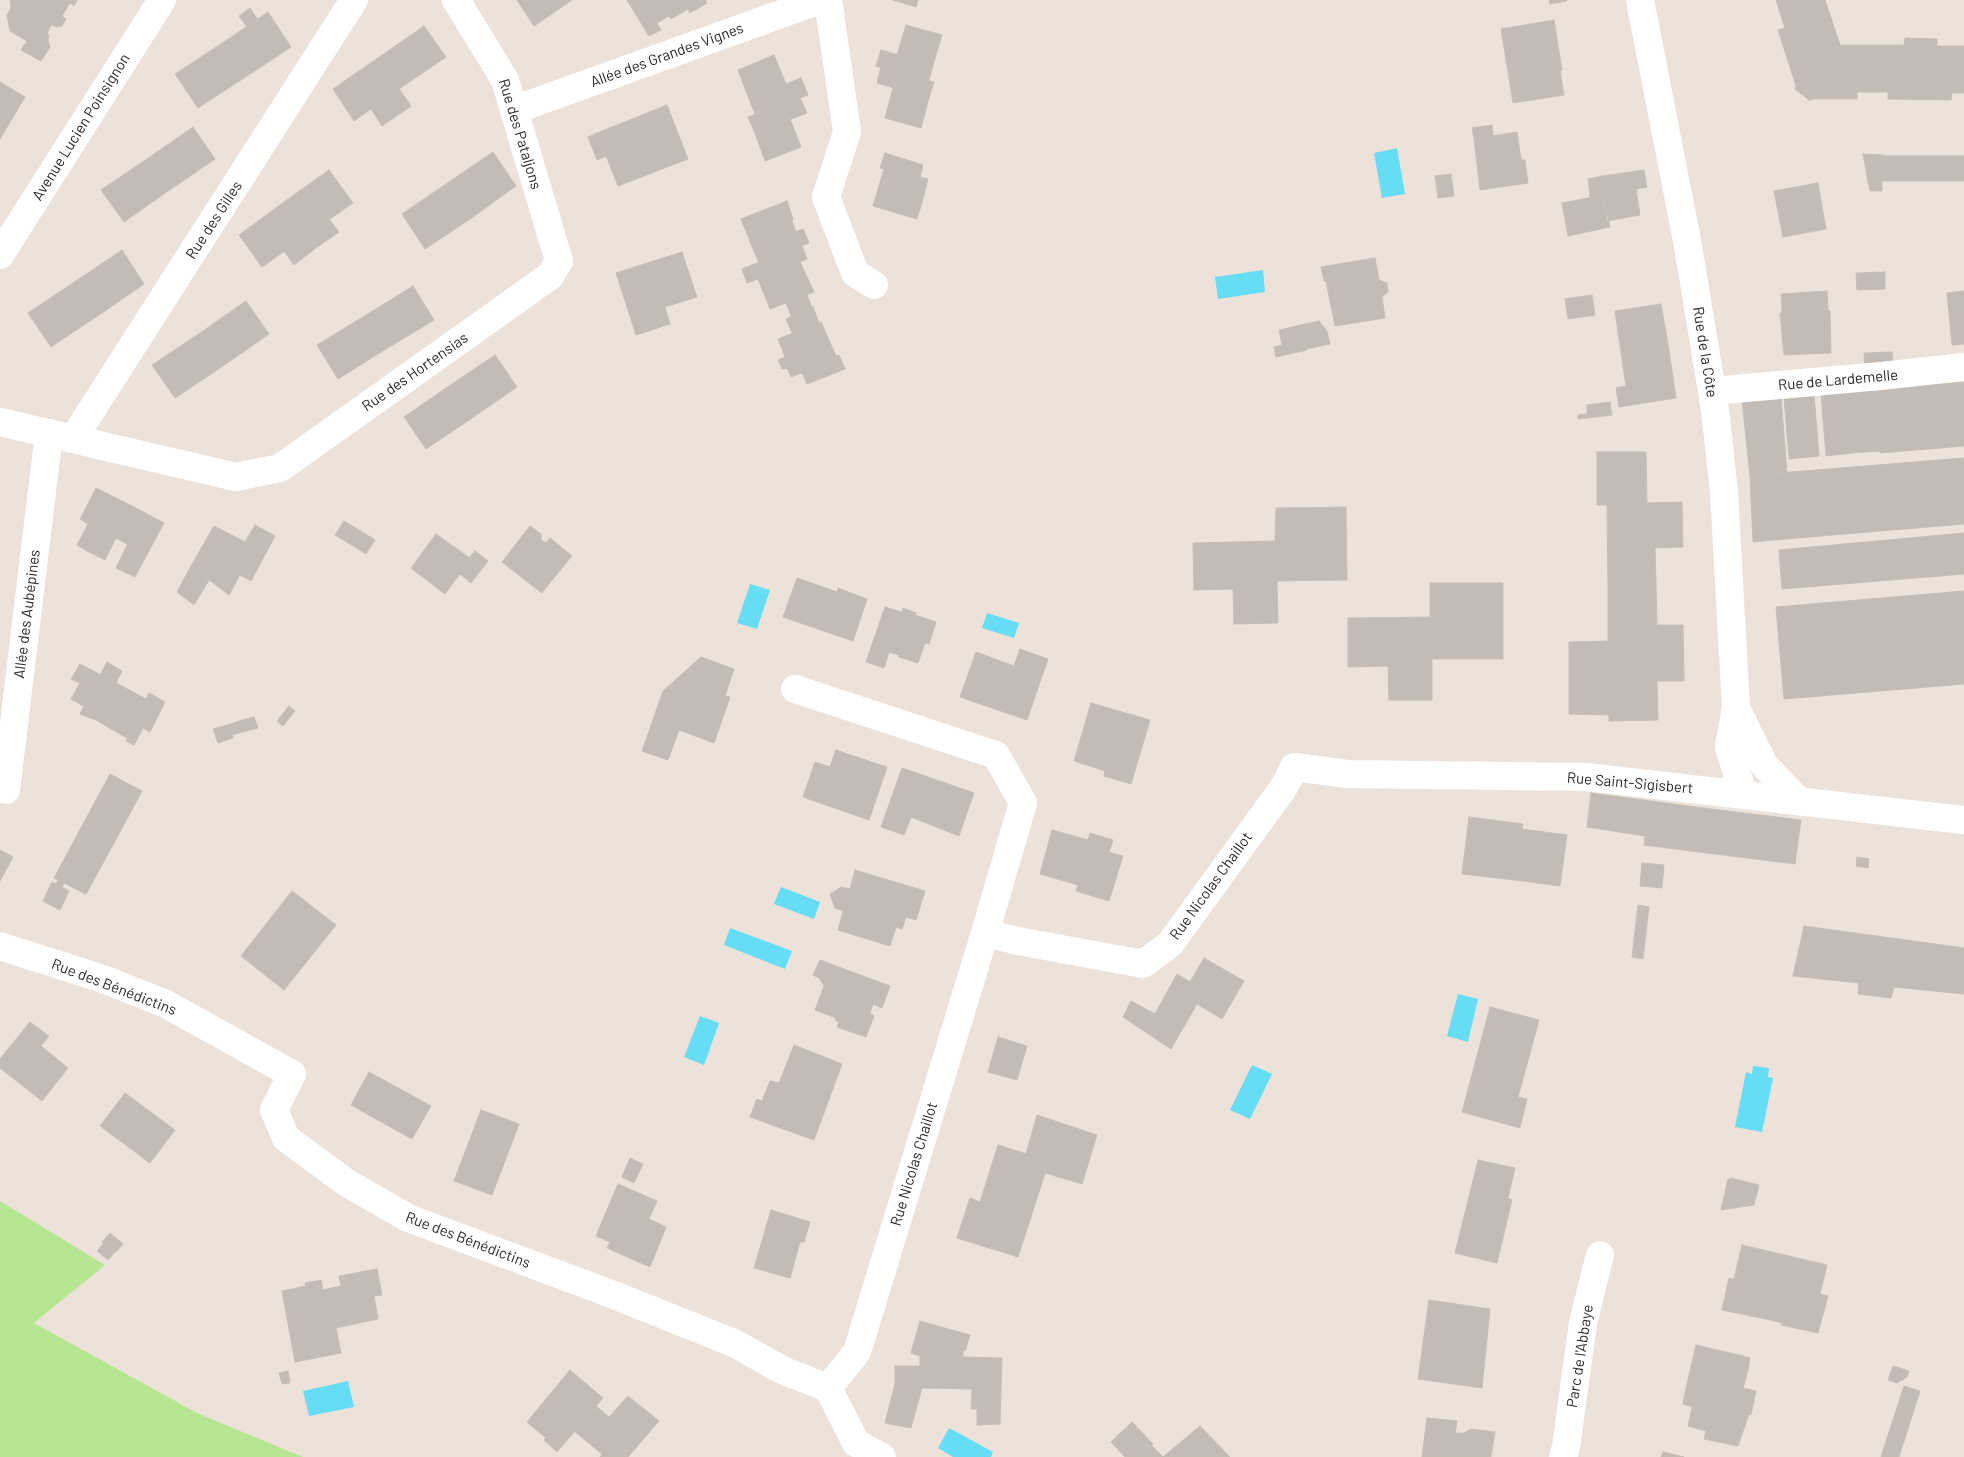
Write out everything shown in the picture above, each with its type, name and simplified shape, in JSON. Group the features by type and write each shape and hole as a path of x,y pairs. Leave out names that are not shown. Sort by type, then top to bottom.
{"street":[{"name":"Avenue Lucien Poinsignon","path":"0,255 162,0"},
{"name":"Rue des Gilles","path":"61,436 354,0"},
{"name":"Rue des Pataljons","path":"456,0 505,80 559,261 550,276"},
{"name":"Allée des Grandes Vignes","path":"514,110 820,0"},
{"path":"828,0 847,132 826,197 855,273 874,285"},
{"name":"Rue de la Côte","path":"1640,0 1688,246 1712,391 1724,492 1736,708 1729,746 1743,794"},
{"name":"Rue des Hortensias","path":"61,436 236,476 280,468 550,276"},
{"name":"Rue de Lardemelle","path":"1712,391 1964,367"},
{"path":"0,422 61,436"},
{"name":"Allée des Aubépines","path":"0,788 6,790 61,436"},
{"name":"Rue Nicolas Chaillot","path":"795,689 996,755 1023,803 857,1352 828,1388"},
{"name":"Rue de la Côte","path":"1736,708 1764,765 1799,801"},
{"name":"Rue Nicolas Chaillot","path":"985,933 1143,964 1170,944 1284,787 1294,767"},
{"name":"Rue Saint-Sigisbert","path":"1294,767 1348,774 1586,776 1964,820"},
{"name":"Rue des Bénédictins","path":"0,946 103,979 166,1004 292,1074 274,1110 286,1138 347,1183 408,1218 614,1295 734,1343 782,1370 828,1388"},
{"name":"Parc de l'Abbaye","path":"1563,1457 1583,1323 1600,1255"},
{"path":"828,1388 856,1443 882,1457"}],"green space":[{"path":"0,1201 105,1265 34,1323 197,1413 303,1457 0,1457"}],"water":[{"path":"1397,148 1405,194 1382,198 1374,153"},
{"path":"1263,270 1265,292 1218,299 1215,277"},
{"path":"750,584 770,590 757,629 737,623"},
{"path":"987,613 1019,623 1014,638 982,628"},
{"path":"781,887 820,902 814,919 774,904"},
{"path":"730,928 792,951 785,969 724,945"},
{"path":"1458,994 1478,999 1468,1042 1447,1036"},
{"path":"700,1016 719,1023 704,1065 684,1057"},
{"path":"1252,1065 1272,1074 1250,1119 1230,1110"},
{"path":"1753,1066 1769,1068 1768,1077 1773,1078 1762,1132 1735,1127 1746,1072 1752,1074"},
{"path":"348,1381 354,1407 309,1416 303,1391"},
{"path":"949,1428 993,1452 991,1457 953,1457 938,1448"}],"building":[{"path":"10,0 77,0 74,6 70,3 62,16 66,19 62,26 51,25 47,34 49,35 50,47 41,61 21,50 27,41 10,31 7,15 11,8"},
{"path":"517,0 572,0 534,26"},
{"path":"627,0 643,0 661,30 649,36"},
{"path":"643,0 682,0 688,9 671,19 669,16 657,23"},
{"path":"682,0 707,0 705,1 707,3 690,13"},
{"path":"893,0 918,0 916,7"},
{"path":"1549,0 1567,0 1567,1 1550,4"},
{"path":"1776,0 1825,0 1840,45 1904,45 1905,38 1937,39 1937,46 1964,46 1964,93 1952,93 1951,100 1888,99 1888,92 1857,92 1857,99 1811,99 1810,101 1795,89 1796,86 1778,30 1785,28"},
{"path":"250,8 258,20 247,27 239,16"},
{"path":"268,12 291,47 244,78 221,44"},
{"path":"1554,20 1562,70 1509,78 1501,29"},
{"path":"906,25 942,35 933,65 897,55"},
{"path":"424,26 446,57 399,89 378,58"},
{"path":"221,44 244,78 198,108 175,74"},
{"path":"881,50 933,65 929,80 876,66"},
{"path":"774,55 786,84 749,99 738,70"},
{"path":"378,58 411,106 382,126 371,109 354,121 333,89"},
{"path":"881,67 934,82 929,98 877,83"},
{"path":"1560,70 1564,95 1513,103 1509,78"},
{"path":"801,78 808,95 755,114 749,99"},
{"path":"0,82 25,97 0,139"},
{"path":"893,88 929,98 921,128 885,118"},
{"path":"800,98 807,113 755,133 748,117"},
{"path":"667,105 688,159 618,186 597,133"},
{"path":"790,119 801,147 765,161 755,133"},
{"path":"1492,125 1493,136 1474,139 1472,128"},
{"path":"193,127 215,159 168,191 147,159"},
{"path":"1517,132 1521,160 1525,160 1528,183 1480,190 1474,139"},
{"path":"597,133 606,156 597,160 588,137"},
{"path":"493,152 516,186 470,219 446,184"},
{"path":"885,153 923,165 915,197 923,199 917,219 873,206 884,169 880,168"},
{"path":"1863,154 1884,155 1885,181 1868,182"},
{"path":"1884,156 1964,156 1964,181 1885,181"},
{"path":"147,159 168,191 124,222 101,190"},
{"path":"329,170 353,203 307,235 284,202"},
{"path":"1644,170 1647,187 1606,195 1603,176"},
{"path":"1451,174 1454,196 1438,198 1435,176"},
{"path":"1603,176 1606,195 1590,197 1588,179"},
{"path":"920,177 928,179 923,199 915,197"},
{"path":"1882,181 1882,191 1870,191 1868,182"},
{"path":"1818,183 1826,229 1783,237 1774,191"},
{"path":"446,184 470,219 425,249 402,214"},
{"path":"1636,189 1640,215 1607,221 1603,195"},
{"path":"1603,195 1610,227 1568,236 1562,203"},
{"path":"787,201 796,232 753,249 741,219"},
{"path":"284,202 307,235 262,267 239,235"},
{"path":"329,219 339,232 316,248 307,235"},
{"path":"803,229 809,243 759,263 753,249"},
{"path":"307,235 316,248 294,265 284,251"},
{"path":"802,246 807,259 758,279 752,265"},
{"path":"122,250 144,284 99,315 76,281"},
{"path":"682,252 697,297 665,307 670,324 636,335 616,273"},
{"path":"1375,258 1379,280 1387,283 1388,292 1382,297 1385,318 1335,326 1326,281 1324,281 1321,267"},
{"path":"800,262 814,292 770,309 758,279"},
{"path":"752,265 758,279 747,283 742,269"},
{"path":"1885,272 1885,289 1857,290 1856,273"},
{"path":"76,281 99,315 51,347 28,313"},
{"path":"413,286 434,320 386,349 363,317"},
{"path":"1827,291 1828,310 1830,311 1831,353 1784,355 1780,314 1782,312 1781,294"},
{"path":"1964,291 1964,344 1952,345 1947,293"},
{"path":"807,295 812,308 791,316 786,303"},
{"path":"1592,295 1595,315 1568,319 1565,299"},
{"path":"246,301 269,334 223,366 200,333"},
{"path":"1661,304 1669,350 1622,359 1615,311"},
{"path":"813,307 819,323 792,333 786,319"},
{"path":"363,317 386,349 338,379 317,345"},
{"path":"1319,321 1327,331 1330,344 1306,349 1301,325"},
{"path":"821,322 836,356 839,355 845,369 807,384 794,354 785,357 778,339"},
{"path":"1301,325 1307,350 1276,357 1274,347 1282,345 1279,330"},
{"path":"200,333 223,366 175,398 152,365"},
{"path":"1669,350 1676,398 1619,407 1616,388 1626,386 1622,359"},
{"path":"1892,352 1894,370 1865,372 1864,353"},
{"path":"794,354 802,373 791,377 787,368 782,369 778,360"},
{"path":"495,355 517,387 472,418 449,386"},
{"path":"1964,382 1964,446 1880,453 1874,389"},
{"path":"449,386 472,418 426,449 404,417"},
{"path":"1874,389 1880,451 1852,453 1847,392"},
{"path":"1847,392 1852,453 1826,456 1821,394"},
{"path":"1814,395 1819,456 1789,459 1784,397"},
{"path":"1781,397 1787,473 1750,476 1742,401"},
{"path":"1610,402 1612,415 1587,418 1587,405"},
{"path":"1587,414 1587,418 1578,419 1578,415"},
{"path":"1597,452 1646,452 1647,503 1682,502 1683,547 1655,548 1656,586 1608,587 1607,505 1597,505"},
{"path":"1964,458 1964,524 1785,539 1779,473"},
{"path":"1779,473 1785,539 1753,542 1750,476"},
{"path":"96,488 132,506 116,538 88,524 96,508 88,504"},
{"path":"88,504 96,508 88,524 80,519"},
{"path":"132,506 164,523 144,560 129,553 132,547 116,538"},
{"path":"1346,507 1347,580 1277,581 1278,623 1234,624 1233,589 1194,590 1193,543 1275,541 1276,508"},
{"path":"344,521 364,533 355,547 335,535"},
{"path":"88,524 98,529 87,551 77,545"},
{"path":"255,525 275,536 251,581 240,575 229,595 191,566 214,526 245,542"},
{"path":"530,526 541,534 541,540 546,543 550,538 572,556 548,585 537,575 529,583 502,562"},
{"path":"98,529 116,538 105,560 87,551"},
{"path":"364,533 375,540 366,554 355,547"},
{"path":"1964,533 1964,574 1782,589 1779,550"},
{"path":"436,534 471,559 445,594 411,568"},
{"path":"127,545 132,547 129,553 144,560 135,577 116,568"},
{"path":"475,551 488,561 471,583 460,574"},
{"path":"191,566 209,580 194,605 177,592"},
{"path":"537,575 548,585 542,593 529,583"},
{"path":"797,578 837,592 838,588 867,599 853,641 783,617"},
{"path":"1430,583 1503,583 1503,659 1432,659 1432,700 1389,700 1388,666 1348,667 1348,618 1430,617"},
{"path":"1656,586 1657,625 1683,625 1684,681 1657,681 1658,720 1609,721 1609,715 1569,714 1569,642 1608,641 1608,587"},
{"path":"1964,591 1964,684 1784,699 1776,607"},
{"path":"885,607 902,612 903,608 916,613 915,615 936,622 929,644 925,643 918,663 889,652 884,668 866,662"},
{"path":"1020,649 1048,659 1027,720 960,697 976,652 1014,666"},
{"path":"701,657 734,669 725,696 730,697 714,743 679,730 668,760 642,751 663,691"},
{"path":"107,662 122,671 116,683 100,675"},
{"path":"80,664 116,683 99,715 71,699 80,683 71,679"},
{"path":"116,683 148,700 127,738 113,730 116,724 99,715"},
{"path":"149,693 165,702 150,732 143,728 134,745 126,741 148,700 146,699"},
{"path":"1091,703 1150,720 1131,784 1104,776 1105,771 1074,761"},
{"path":"84,706 99,715 96,720 80,714"},
{"path":"289,706 295,711 283,726 277,721"},
{"path":"99,715 116,724 113,730 96,720"},
{"path":"254,717 258,728 246,731 242,720"},
{"path":"242,720 246,731 232,735 228,725"},
{"path":"228,725 233,738 218,743 213,729"},
{"path":"836,750 887,767 869,820 803,797 815,762 830,767"},
{"path":"902,768 974,793 959,836 911,817 904,835 881,827"},
{"path":"110,774 142,791 114,843 82,826"},
{"path":"1591,793 1703,808 1698,839 1692,838 1691,851 1644,845 1645,836 1587,827"},
{"path":"1703,808 1801,820 1795,864 1691,851 1692,838 1698,839"},
{"path":"1469,817 1523,824 1522,829 1567,835 1560,886 1515,880 1516,872 1463,866"},
{"path":"82,826 114,843 86,894 64,883 62,887 69,891 60,910 43,901 52,882 56,884 58,880 54,878"},
{"path":"1052,830 1088,840 1090,833 1113,840 1109,852 1123,856 1109,901 1076,891 1078,885 1040,874"},
{"path":"0,850 13,857 0,881"},
{"path":"1857,857 1869,859 1868,868 1856,866"},
{"path":"1642,863 1664,865 1662,888 1640,886"},
{"path":"1463,866 1516,872 1515,880 1462,874"},
{"path":"855,870 925,891 916,920 906,917 902,929 896,927 890,946 838,930 843,911 835,908 830,894 841,887 850,889"},
{"path":"292,891 336,925 284,990 241,956"},
{"path":"1638,905 1649,907 1643,959 1632,957"},
{"path":"1804,926 1964,948 1964,994 1894,987 1891,998 1858,994 1859,983 1793,976"},
{"path":"1204,958 1244,981 1222,1019 1197,1004 1171,1049 1123,1017 1131,1001 1155,1014 1177,974 1190,982"},
{"path":"820,960 890,986 882,1008 873,1004 870,1013 874,1016 866,1037 837,1027 839,1022 835,1020 836,1018 815,1010 824,986 819,978 813,975"},
{"path":"1490,1007 1539,1020 1518,1097 1527,1099 1520,1128 1462,1112"},
{"path":"30,1022 49,1036 41,1046 68,1068 42,1101 0,1068 0,1059"},
{"path":"998,1037 1027,1046 1017,1080 988,1072"},
{"path":"794,1045 842,1064 814,1140 750,1117 757,1099 762,1101 770,1081 779,1083"},
{"path":"369,1072 431,1106 412,1139 351,1105"},
{"path":"125,1093 175,1130 150,1163 100,1126"},
{"path":"481,1110 519,1124 492,1195 454,1181"},
{"path":"1037,1115 1097,1135 1082,1184 1045,1173 1049,1161 1026,1154"},
{"path":"998,1145 1049,1161 1018,1257 957,1238 970,1198 980,1202"},
{"path":"630,1158 643,1164 634,1183 622,1177"},
{"path":"1478,1160 1515,1168 1508,1198 1512,1200 1497,1263 1455,1253"},
{"path":"1731,1178 1759,1185 1754,1205 1721,1210 1728,1179 1731,1180"},
{"path":"618,1184 657,1201 649,1219 666,1227 650,1267 607,1248 610,1242 596,1236"},
{"path":"771,1210 810,1222 804,1242 800,1242 790,1278 754,1268"},
{"path":"110,1233 123,1244 116,1252 102,1242"},
{"path":"104,1243 115,1252 108,1260 97,1251"},
{"path":"1742,1245 1827,1265 1820,1294 1828,1296 1818,1333 1722,1310 1729,1278 1734,1279"},
{"path":"377,1269 382,1295 374,1296 378,1319 336,1328 341,1353 295,1362 282,1291 306,1286 305,1283 321,1280 323,1290 341,1286 339,1276"},
{"path":"1429,1300 1490,1309 1482,1388 1418,1379"},
{"path":"920,1321 970,1335 965,1351 963,1350 963,1357 1002,1358 1000,1424 977,1425 977,1409 971,1409 972,1389 922,1388 911,1428 885,1423 895,1384 895,1366 920,1366 920,1356 911,1353"},
{"path":"1696,1345 1743,1356 1739,1373 1747,1374 1743,1388 1756,1391 1751,1415 1749,1414 1738,1446 1704,1439 1706,1431 1688,1426 1692,1407 1696,1408 1698,1396 1685,1393"},
{"path":"1743,1356 1750,1358 1747,1374 1739,1373"},
{"path":"1893,1366 1909,1371 1907,1377 1897,1383 1888,1380"},
{"path":"570,1370 603,1398 557,1452 544,1440 546,1438 527,1422"},
{"path":"288,1371 290,1383 282,1384 279,1373"},
{"path":"1904,1386 1920,1391 1899,1457 1881,1457"},
{"path":"1685,1393 1698,1396 1696,1408 1683,1404"},
{"path":"628,1396 659,1421 628,1457 600,1457 602,1454 574,1431 596,1406 609,1417"},
{"path":"1427,1418 1457,1421 1455,1433 1464,1433 1471,1429 1495,1432 1491,1457 1422,1457"},
{"path":"1132,1422 1153,1444 1139,1457 1125,1457 1111,1442"},
{"path":"1200,1426 1230,1457 1163,1457"},
{"path":"1151,1445 1163,1457 1139,1457"},
{"path":"1663,1452 1684,1457 1661,1457"}]}
